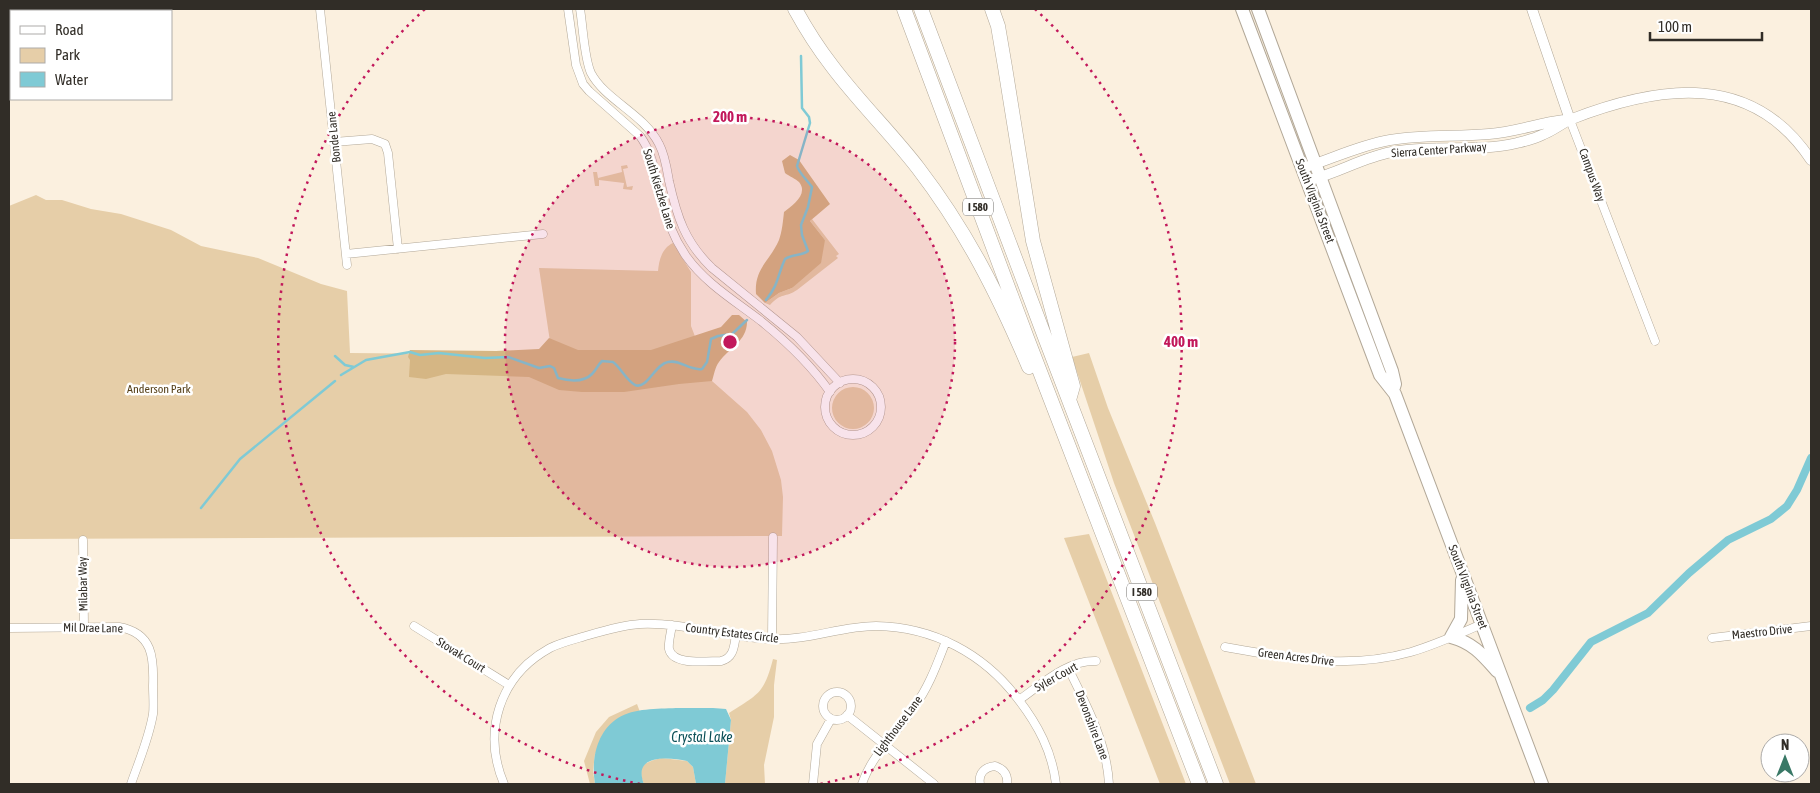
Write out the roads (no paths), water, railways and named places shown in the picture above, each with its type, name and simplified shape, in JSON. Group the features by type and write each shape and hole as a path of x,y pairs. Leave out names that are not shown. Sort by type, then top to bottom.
{"highway":[{"path":"795,9 833,68 917,167 952,216 989,278 1033,377 1054,405"},
{"name":"I 580","path":"904,9 1199,784"},
{"name":"I 580","path":"921,9 1216,784"},
{"path":"992,9 998,26 1004,59 1033,241 1073,386 1069,400"}],"main road":[{"name":"South Virginia Street","path":"1242,9 1392,371 1395,384 1393,390 1542,784"},
{"name":"South Virginia Street","path":"1258,9 1316,164 1310,175"},
{"path":"1462,573 1460,619 1451,637 1464,640 1475,647 1502,676"}],"street":[{"name":"Bonde Lane","path":"320,9 347,265"},
{"name":"South Kietzke Lane","path":"568,9 579,75 589,91 640,136 647,145 654,164 670,228 686,256 713,285 788,344 818,376 830,392"},
{"name":"South Kietzke Lane","path":"580,9 590,71 599,84 644,123 656,137 665,160 678,218 691,243 702,258 721,276 797,337 840,383"},
{"name":"Campus Way","path":"1532,9 1570,120 1655,341"},
{"name":"Sierra Center Parkway","path":"1310,175 1392,152 1514,144 1543,135 1570,120 1621,103 1683,92 1715,94 1743,103 1770,117 1796,140 1811,160"},
{"name":"Sierra Center Parkway","path":"1316,164 1388,140 1490,134 1527,128 1548,122 1570,120"},
{"path":"334,142 372,139 384,144 388,153 398,249"},
{"path":"346,254 543,234"},
{"path":"854,380 865,382 876,392 880,399 881,409 876,423 871,429 856,435 846,435 836,430 830,424 825,409 830,392 840,383 854,380"},
{"path":"772,640 773,537"},
{"name":"Milabar Way","path":"83,540 84,628"},
{"name":"Country Estates Circle","path":"504,784 497,766 494,738 498,711 509,685 516,676 539,655 565,642 611,628 640,624 672,625 772,640 875,626 928,634 964,650 993,671 1019,700 1044,738 1053,766 1056,784"},
{"name":"Green Acres Drive","path":"1225,647 1301,660 1345,662 1389,658 1411,652 1482,624"},
{"path":"672,625 669,642 670,652 674,657 684,661 726,660 732,652 736,635"},
{"name":"Stovak Court","path":"414,626 509,685"},
{"name":"Maestro Drive","path":"1712,638 1811,626"},
{"name":"Mil Drae Lane","path":"9,628 128,629 142,637 150,651 154,672 153,711 131,784"},
{"name":"Lighthouse Lane","path":"862,784 867,772 885,745 922,695 946,641"},
{"name":"Syler Court","path":"1019,700 1068,668 1079,663 1096,661"},
{"name":"Devonshire Lane","path":"1068,668 1086,705 1101,743 1106,758 1109,784"},
{"path":"836,692 846,696 851,705 847,715 838,720 831,719 824,712 824,702 830,694 836,692"},
{"path":"847,715 934,784"},
{"path":"813,784 817,744 831,719"},
{"path":"980,784 981,774 984,770 995,766 1005,772 1007,784"}],"water":[{"name":"Crystal Lake","path":"676,708 726,709 731,720 725,784 696,784 693,767 687,761 662,759 647,762 643,767 644,784 595,784 594,766 597,748 600,739 611,724 618,718 631,712"}],"waterway":[{"path":"766,300 776,284 785,259 808,251 802,235 801,225 808,207 812,187 797,166 810,123 809,117 802,108 801,56"},
{"path":"341,375 366,360 410,352 420,355 439,353 485,358 508,357 539,368 550,366 554,368 558,378 571,380 580,380 588,377 602,361 613,362 632,383 639,386 659,367 668,362 677,362 702,369 707,362 711,339 732,334 747,320"},
{"path":"335,356 345,365 354,367"},
{"path":"201,508 240,459 335,381"},
{"path":"1530,708 1543,700 1553,690 1591,642 1648,613 1689,573 1728,540 1771,519 1787,506 1797,490 1811,458"}],"park label":[{"name":"Anderson Park","path":"159,389"}]}
